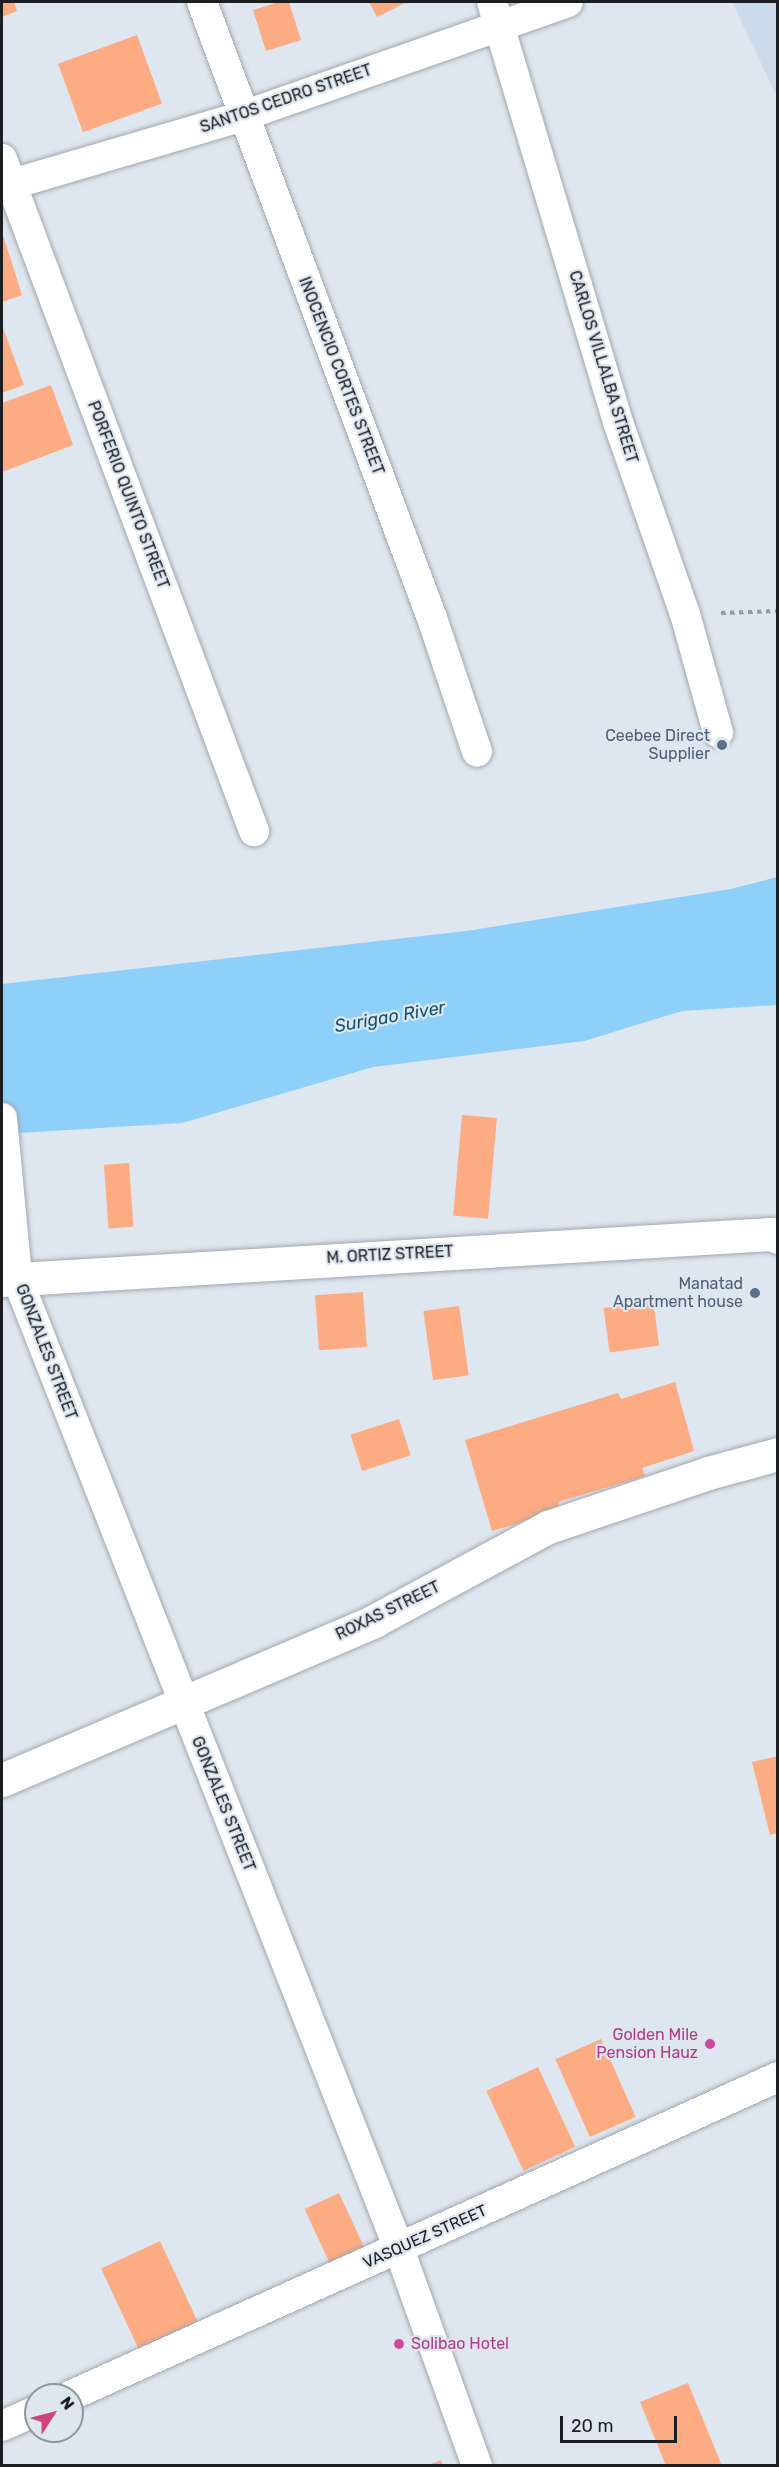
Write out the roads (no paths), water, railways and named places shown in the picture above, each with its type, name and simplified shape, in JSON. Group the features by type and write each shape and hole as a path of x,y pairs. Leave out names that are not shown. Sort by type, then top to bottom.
{"street":[{"name":"INOCENCIO CORTES STREET","path":"202,2 432,618 477,752"},
{"name":"SANTOS CEDRO STREET","path":"5,176 243,116 496,13 568,2"},
{"name":"CARLOS VILLALBA STREET","path":"496,13 618,422 685,614 718,732"},
{"name":"PORFERIO QUINTO STREET","path":"5,176 254,831"},
{"name":"GONZALES STREET","path":"2,1127 9,1279 183,1703 399,2249 477,2466"},
{"name":"M. ORTIZ STREET","path":"9,1279 187,1272 323,1259 759,1235 777,1237"},
{"name":"ROXAS STREET","path":"2,1780 374,1621 548,1527 708,1473 777,1454"},
{"name":"VASQUEZ STREET","path":"84,2390 777,2077"},
{"path":"2,2426 24,2416"}],"water":[{"name":"Surigao River","path":"777,877 777,1005 682,1011 584,1041 373,1067 182,1123 2,1134 2,984 466,931 731,889"}],"place":[{"name":"Ceebee Direct Supplier","path":"722,745"},
{"name":"Manatad Apartment house","path":"755,1293"},
{"name":"Golden Mile Pension Hauz","path":"710,2044"},
{"name":"Solibao Hotel","path":"399,2344"}]}
